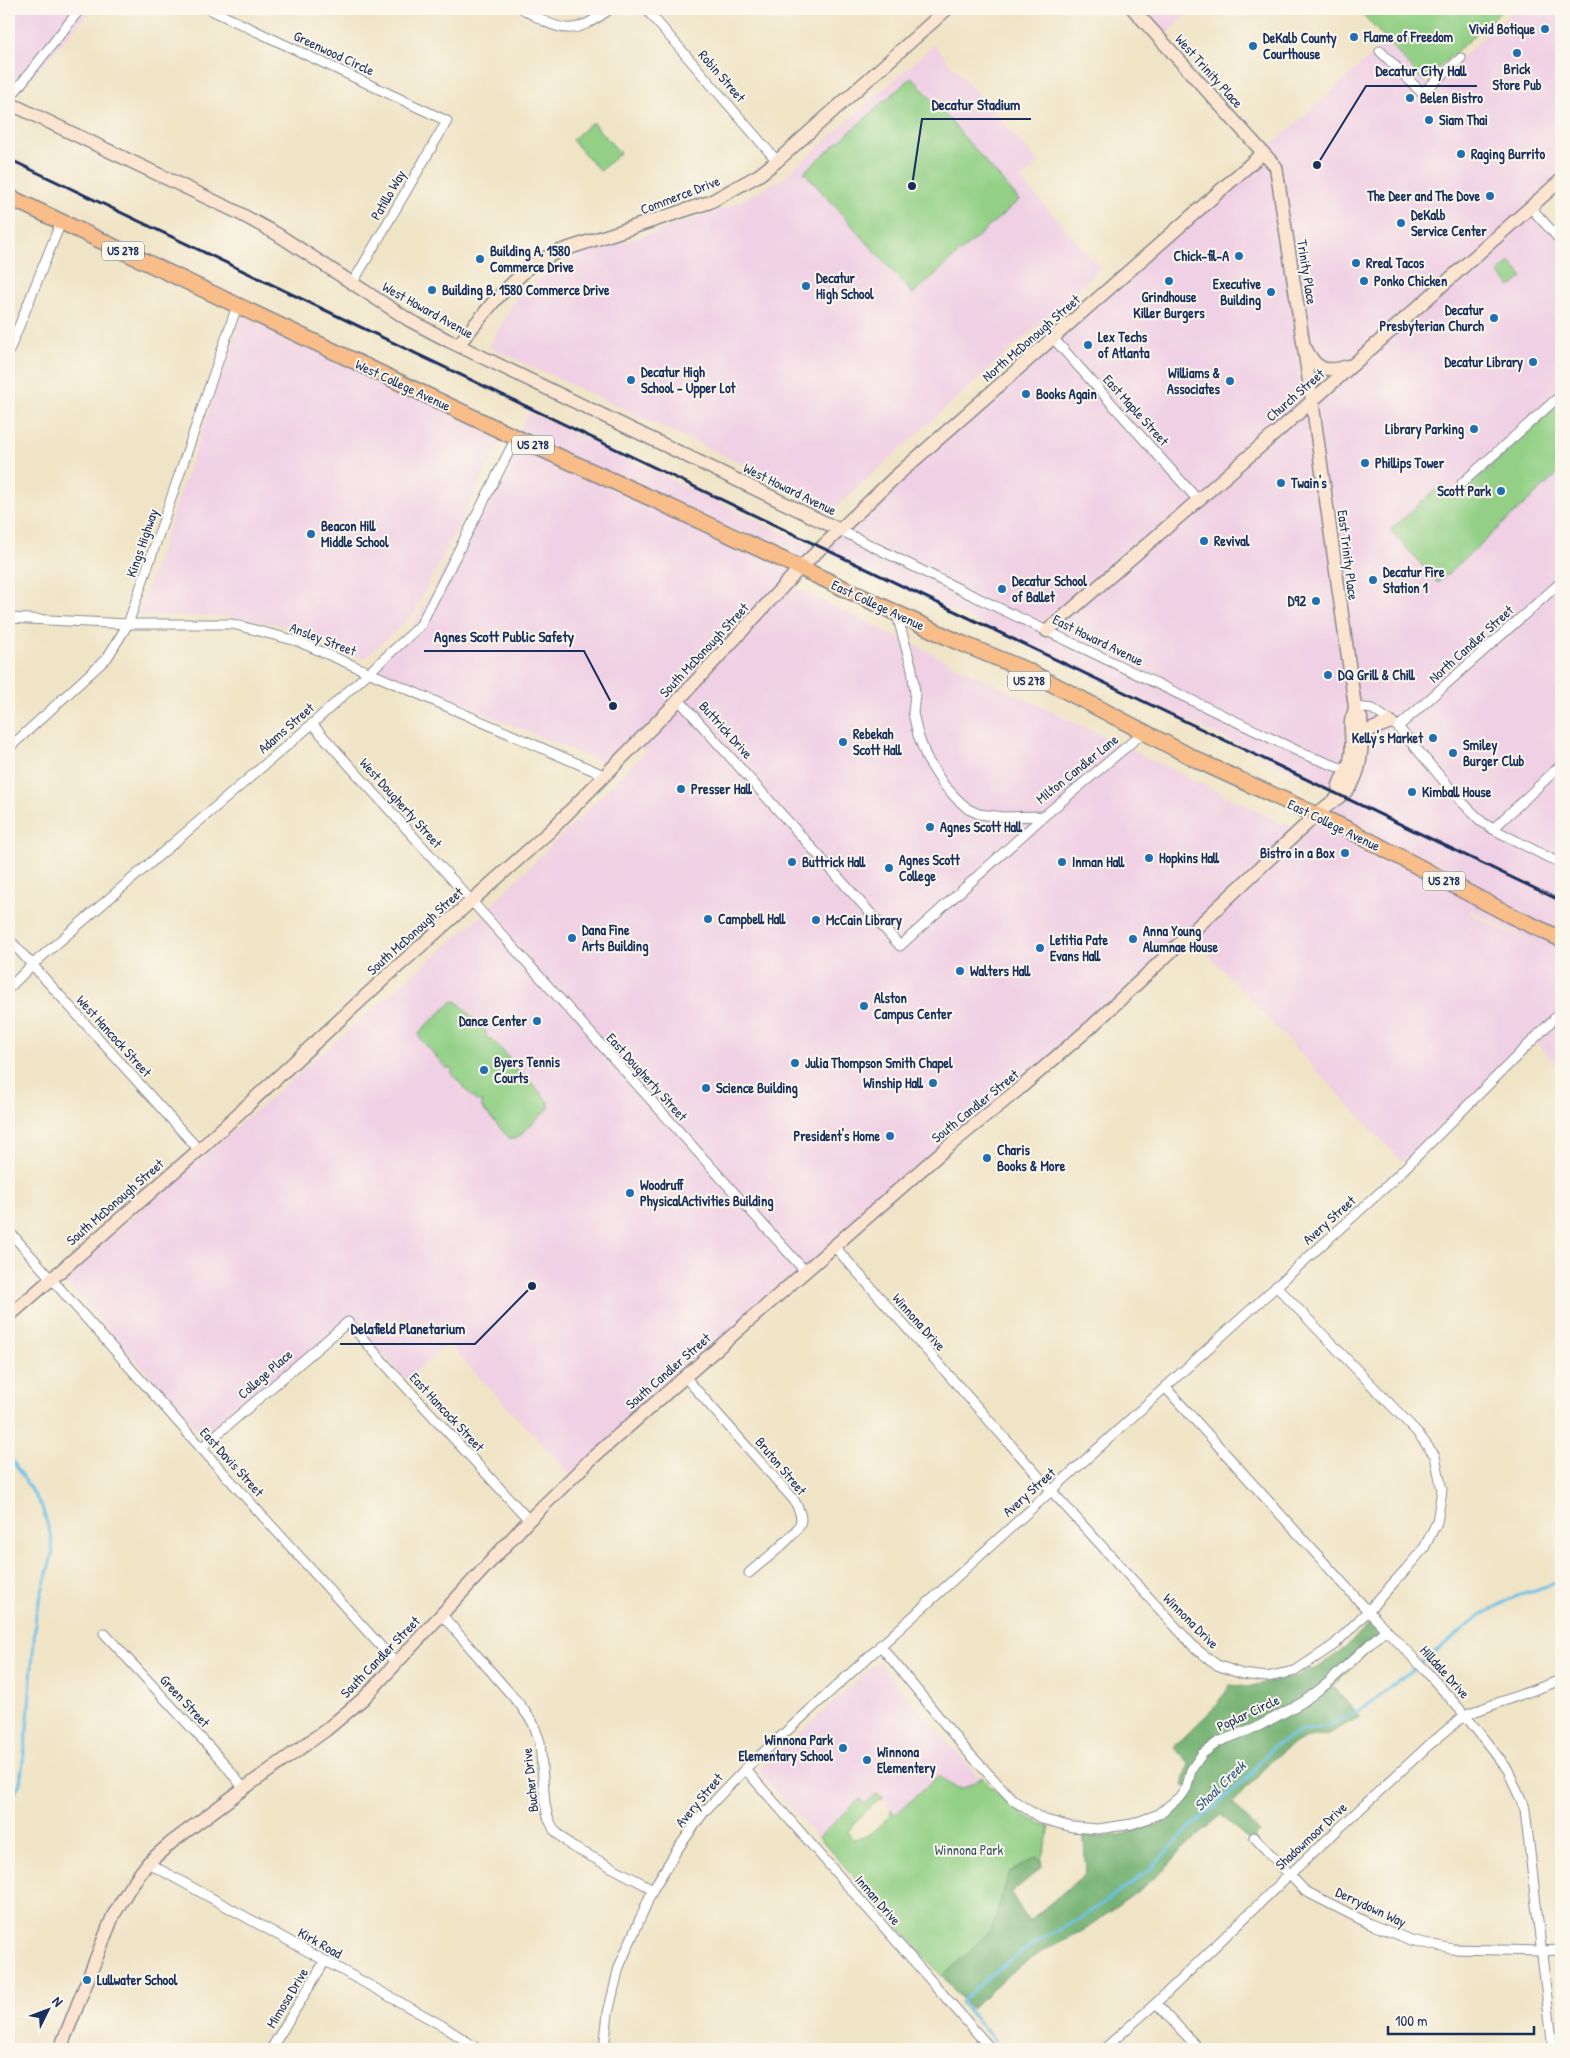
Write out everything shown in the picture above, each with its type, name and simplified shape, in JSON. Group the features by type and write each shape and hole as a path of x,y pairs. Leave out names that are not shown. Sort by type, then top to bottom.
{"main road":[{"name":"West College Avenue","path":"9,197 516,438 800,568"},
{"name":"East College Avenue","path":"800,568 956,641 1016,676 1105,712 1201,762 1345,828 1521,921 1561,939"}],"street":[{"path":"9,99 80,9"},
{"name":"Greenwood Circle","path":"209,9 447,121"},
{"path":"523,9 543,21 566,29 580,28 610,9"},
{"name":"Robin Street","path":"646,9 777,161"},
{"name":"Commerce Drive","path":"458,345 496,299 530,266 557,252 710,202 759,175 946,9"},
{"name":"West Trinity Place","path":"1133,9 1263,153"},
{"path":"1380,51 1422,93 1460,58"},
{"name":"West Howard Avenue","path":"9,103 237,212 276,234 409,320 840,530"},
{"name":"Patillo Way","path":"352,284 447,121"},
{"name":"North McDonough Street","path":"821,547 894,478 1263,153"},
{"name":"Trinity Place","path":"1263,153 1276,167 1312,400"},
{"name":"Church Street","path":"1047,631 1561,180"},
{"path":"1530,207 1561,241"},
{"path":"9,351 62,222"},
{"name":"Kings Highway","path":"9,748 107,658 128,624 237,306"},
{"name":"East Maple Street","path":"1053,338 1198,500"},
{"path":"1302,340 1312,361 1321,368 1333,370 1352,364"},
{"path":"1462,483 1561,395"},
{"name":"East Trinity Place","path":"1312,400 1355,710 1361,718 1361,758 1354,777 1344,793 1339,795"},
{"name":"Adams Street","path":"9,988 32,964 312,724 420,626 516,438"},
{"name":"East Howard Avenue","path":"840,530 1306,755 1346,770"},
{"name":"South McDonough Street","path":"9,1316 199,1150 470,901 550,831 679,700 821,547"},
{"name":"North Candler Street","path":"1394,725 1561,583"},
{"name":"Milton Candler Lane","path":"897,615 912,669 915,693 913,713 918,735 927,759 943,784 968,808 979,814 1003,817 1044,816 1144,732"},
{"name":"Ansley Street","path":"9,618 128,624 232,624 297,641 606,776"},
{"name":"Buttrick Drive","path":"679,700 752,779 900,946 1044,816"},
{"path":"1355,710 1374,710 1394,725 1461,801 1493,829 1561,864"},
{"name":"East Trinity Place","path":"1346,770 1353,747 1351,720 1355,710"},
{"name":"West Dougherty Street","path":"312,724 470,901"},
{"path":"1362,736 1372,729 1394,725"},
{"path":"1493,829 1561,765"},
{"path":"1339,795 1337,789 1346,770"},
{"name":"South Candler Street","path":"60,2049 113,1916 148,1863 172,1842 326,1730 364,1698 395,1662 442,1616 529,1520 590,1460 944,1150 1091,1027 1339,795"},
{"name":"East Dougherty Street","path":"470,901 805,1271"},
{"name":"West Hancock Street","path":"9,939 199,1150"},
{"name":"Avery Street","path":"604,2049 608,2013 620,1967 653,1889 677,1850 704,1812 745,1769 880,1645 1389,1184 1561,1012"},
{"name":"East Davis Street","path":"9,1231 201,1448 395,1662"},
{"name":"Winnona Drive","path":"834,1246 1051,1490 1195,1648 1216,1665 1242,1674 1267,1677 1295,1671 1334,1645 1368,1611 1424,1548 1438,1522 1442,1490 1435,1456 1417,1432 1276,1286"},
{"name":"College Place","path":"201,1448 348,1322"},
{"name":"East Hancock Street","path":"348,1322 392,1374 529,1520"},
{"name":"Bruton Street","path":"685,1377 794,1500 799,1510 801,1521 794,1534 749,1573"},
{"name":"Hilldale Drive","path":"1165,1387 1465,1715 1508,1770 1525,1810 1553,2049"},
{"name":"Bucher Drive","path":"442,1616 521,1706 533,1723 540,1742 545,1804 548,1818 554,1830 571,1846 653,1889"},
{"name":"Poplar Circle","path":"880,1645 966,1750 1013,1800 1042,1819 1072,1827 1098,1830 1132,1824 1159,1814 1182,1795 1187,1787 1191,1770 1202,1754 1218,1742 1259,1726 1302,1702 1328,1682 1386,1629"},
{"name":"Green Street","path":"104,1633 224,1763 244,1789"},
{"name":"Shadowmoor Drive","path":"1104,2049 1156,2003 1290,1874 1429,1745 1465,1715 1561,1680"},
{"name":"Inman Drive","path":"745,1769 991,2049"},
{"name":"Derrydown Way","path":"1254,1837 1305,1891 1370,1924 1411,1940 1452,1949 1561,1950"},
{"name":"Kirk Road","path":"148,1863 443,2026 478,2049"},
{"name":"Mimosa Drive","path":"271,2049 325,1961"},
{"path":"1156,2003 1199,2049"}],"shaded area":[{"path":"9,9 92,9 9,103"},
{"path":"1137,9 1194,9 1162,38"},
{"path":"1515,9 1561,9 1561,192 1541,211 1561,235 1561,1070 1536,1042 1402,1162 1192,937 573,1477 448,1344 406,1380 352,1320 214,1429 198,1430 62,1278 478,918 646,751 632,744 611,766 372,668 415,623 529,412 822,551 790,585 1303,833 1345,795 823,550 1388,40 1430,86","holes":["1471,910 1538,947 1469,913"]},
{"name":"Decatur High School","path":"934,45 1039,163 1021,179 1101,268 836,507 489,347 516,298 546,274 585,253 631,240 733,205 783,178"},
{"name":"Beacon Hill Middle School","path":"242,315 504,435 413,615 364,659 287,627 240,617 138,615"},
{"name":"Winnona Elementery","path":"879,1661 910,1702 927,1718 977,1775 982,1777 968,1788 959,1788 948,1785 939,1775 896,1815 877,1794 865,1805 860,1799 817,1838 758,1771"}],"green space":[{"path":"1358,9 1504,9 1423,81"},
{"path":"912,77 1019,200 913,294 804,172"},
{"path":"592,122 620,153 600,171 572,140"},
{"path":"1510,262 1523,277 1511,287 1498,273"},
{"name":"Scott Park","path":"1557,406 1561,412 1561,471 1438,583 1390,530 1442,484 1455,499"},
{"name":"Byers Tennis Courts","path":"453,1001 458,1002 486,1032 486,1038 492,1039 516,1066 516,1071 522,1072 549,1102 549,1108 516,1139 509,1138 482,1108 482,1102 476,1101 452,1074 452,1068 446,1068 419,1037 420,1031"},
{"path":"1372,1622 1385,1636 1332,1686 1360,1717 1328,1734 1309,1737 1290,1746 1273,1759 1233,1803 1259,1832 1250,1841 1221,1815 1181,1850 1166,1868 1142,1888 1086,1929 1044,1950 1008,1975 971,2009 943,1976 992,1929 1009,1873 1036,1857 1041,1860 1042,1867 1011,1893 1029,1922 1086,1873 1084,1837 1124,1834 1160,1824 1190,1797 1187,1787 1183,1786 1189,1764 1174,1747 1218,1704 1230,1685 1247,1687 1296,1676 1319,1667 1345,1648"},
{"name":"Winnona Park","path":"939,1775 950,1785 960,1788 970,1785 982,1777 1020,1813 1050,1827 1041,1860 1042,1867 1011,1893 1028,1922 1086,1873 1084,1837 1124,1834 1160,1824 1196,1792 1250,1841 1221,1815 1181,1850 1166,1868 1142,1888 1086,1929 1044,1950 1008,1975 971,2009 819,1837 860,1799 865,1804 876,1794 882,1799 874,1804 848,1832 852,1839 866,1837 890,1816 891,1810 896,1814"}],"waterway":[{"path":"9,1455 42,1507 51,1536 53,1552 36,1613 27,1732 20,1783 9,1805"},
{"name":"Shoal Creek","path":"1002,2049 961,2002 993,1973 1033,1944 1081,1918 1151,1868 1189,1829 1245,1780 1273,1747 1301,1731 1328,1726 1364,1708 1479,1617 1509,1599 1561,1581"}],"railway":[{"path":"9,159 1561,901"}],"place":[{"name":"Vivid Botique","path":"1545,29"},
{"name":"Flame of Freedom","path":"1354,37"},
{"name":"DeKalb County Courthouse","path":"1253,46"},
{"name":"Brick Store Pub","path":"1517,53"},
{"name":"Belen Bistro","path":"1410,98"},
{"name":"Siam Thai","path":"1429,120"},
{"name":"Raging Burrito","path":"1461,154"},
{"name":"Decatur City Hall","path":"1317,165"},
{"name":"Decatur Stadium","path":"912,186"},
{"name":"The Deer and The Dove","path":"1490,196"},
{"name":"DeKalb Service Center","path":"1401,223"},
{"name":"Chick-fil-A","path":"1239,256"},
{"name":"Building A, 1580 Commerce Drive","path":"480,259"},
{"name":"Rreal Tacos","path":"1356,263"},
{"name":"Grindhouse Killer Burgers","path":"1169,281"},
{"name":"Ponko Chicken","path":"1364,281"},
{"name":"Decatur High School","path":"806,286"},
{"name":"Building B, 1580 Commerce Drive","path":"432,290"},
{"name":"Executive Building","path":"1271,292"},
{"name":"Decatur Presbyterian Church","path":"1494,318"},
{"name":"Lex Techs of Atlanta","path":"1088,345"},
{"name":"Decatur Library","path":"1533,362"},
{"name":"Decatur High School - Upper Lot","path":"631,380"},
{"name":"Williams & Associates","path":"1230,381"},
{"name":"Books Again","path":"1026,394"},
{"name":"Library Parking","path":"1474,429"},
{"name":"Phillips Tower","path":"1365,463"},
{"name":"Twain's","path":"1281,483"},
{"name":"Scott Park","path":"1501,491"},
{"name":"Beacon Hill Middle School","path":"311,534"},
{"name":"Revival","path":"1204,541"},
{"name":"Decatur Fire Station 1","path":"1373,580"},
{"name":"Decatur School of Ballet","path":"1002,589"},
{"name":"D92","path":"1316,601"},
{"name":"DQ Grill & Chill","path":"1328,675"},
{"name":"Agnes Scott Public Safety","path":"613,706"},
{"name":"Kelly's Market","path":"1433,738"},
{"name":"Rebekah Scott Hall","path":"843,742"},
{"name":"Smiley Burger Club","path":"1453,753"},
{"name":"Presser Hall","path":"681,789"},
{"name":"Kimball House","path":"1412,792"},
{"name":"Agnes Scott Hall","path":"930,827"},
{"name":"Bistro in a Box","path":"1345,853"},
{"name":"Hopkins Hall","path":"1149,858"},
{"name":"Buttrick Hall","path":"792,862"},
{"name":"Inman Hall","path":"1062,862"},
{"name":"Agnes Scott College","path":"889,868"},
{"name":"Campbell Hall","path":"708,919"},
{"name":"McCain Library","path":"816,920"},
{"name":"Dana Fine Arts Building","path":"572,938"},
{"name":"Anna Young Alumnae House","path":"1133,939"},
{"name":"Letitia Pate Evans Hall","path":"1040,948"},
{"name":"Walters Hall","path":"960,971"},
{"name":"Alston Campus Center","path":"864,1006"},
{"name":"Dance Center","path":"537,1021"},
{"name":"Julia Thompson Smith Chapel","path":"795,1063"},
{"name":"Byers Tennis Courts","path":"484,1070"},
{"name":"Winship Hall","path":"933,1083"},
{"name":"Science Building","path":"706,1088"},
{"name":"President's Home","path":"890,1136"},
{"name":"Charis Books & More","path":"987,1158"},
{"name":"Woodruff PhysicalActivities Building","path":"630,1193"},
{"name":"Delafield Planetarium","path":"532,1286"},
{"name":"Winnona Park Elementary School","path":"843,1748"},
{"name":"Winnona Elementery","path":"867,1760"},
{"name":"Lullwater School","path":"87,1980"}]}
